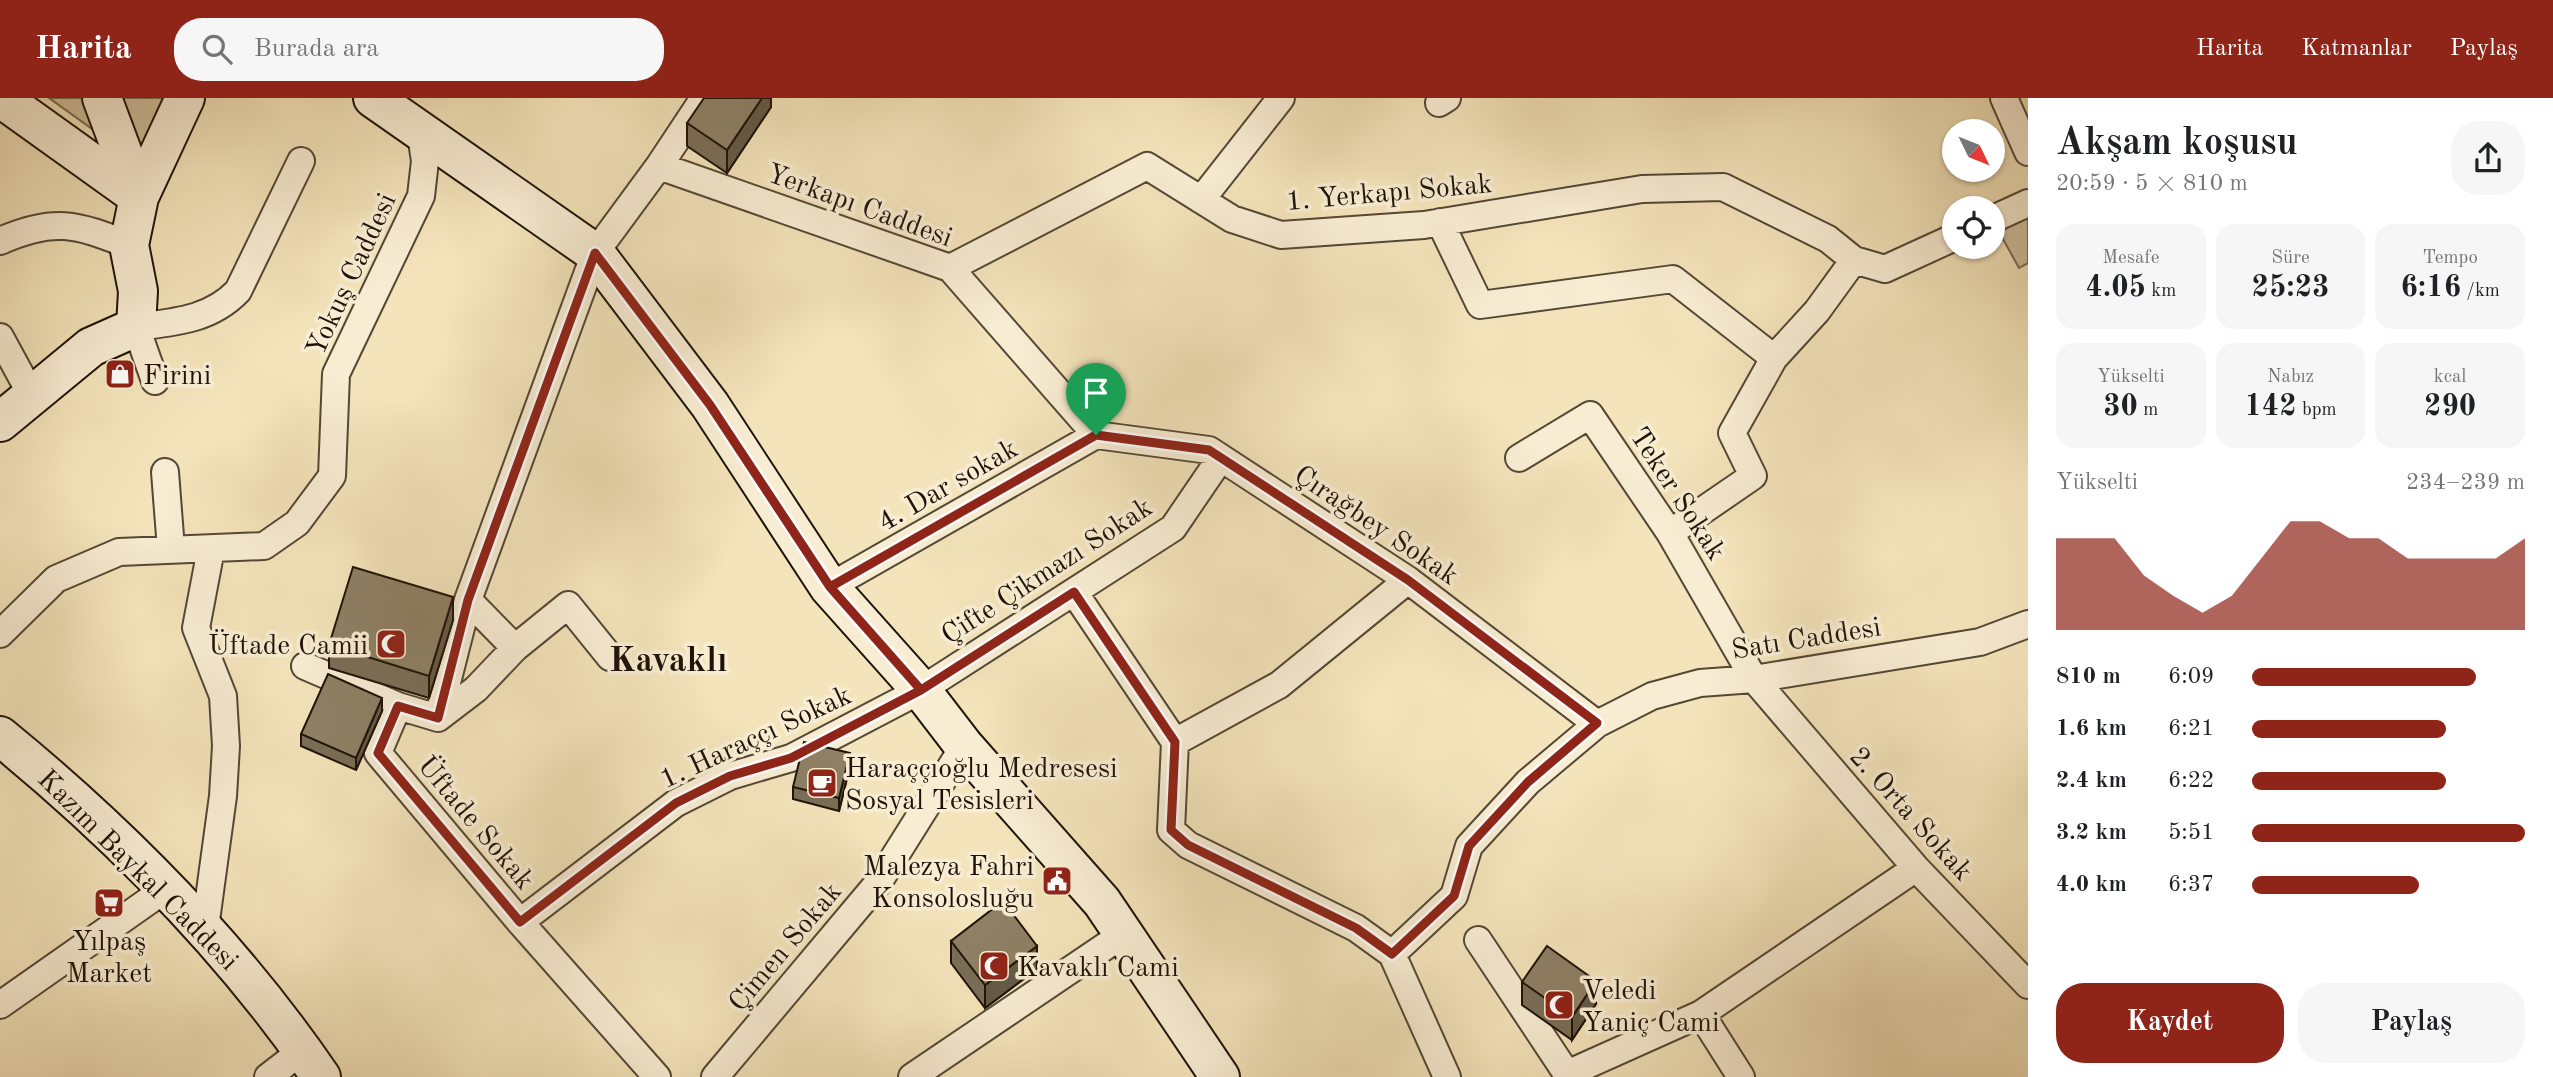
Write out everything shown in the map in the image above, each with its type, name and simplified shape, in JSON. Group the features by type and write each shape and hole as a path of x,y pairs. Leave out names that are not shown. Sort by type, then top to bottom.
{"street":[{"path":"1,98 139,197"},
{"path":"102,98 139,197"},
{"path":"155,381 136,327 138,291 129,245 139,197 185,98"},
{"path":"373,98 420,128 595,253 710,405 830,587 921,690 964,746 1102,902 1220,1077"},
{"path":"438,718 468,600 595,253 659,166 704,98"},
{"path":"1201,200 1281,98"},
{"path":"2004,98 2028,152"},
{"name":"Yokuş Caddesi","path":"0,634 57,579 119,552 264,546 297,523 332,476 336,374 421,196 425,161 420,128"},
{"path":"0,422 31,394 91,348 136,327 194,319 223,306 238,290 302,161"},
{"name":"Yerkapı Caddesi","path":"659,166 950,268 1096,435"},
{"name":"1. Yerkapı Sokak","path":"950,268 1147,166 1232,219 1281,235 1440,222 1642,190 1723,187 1828,239 1854,260"},
{"path":"2005,214 2028,203"},
{"path":"1440,222 1480,305 1673,279 1774,358"},
{"path":"0,241 31,227 79,225 129,245"},
{"path":"1670,533 1753,476 1732,433 1774,358 1817,311 1854,260 1885,269 1942,243"},
{"path":"0,337 31,394"},
{"name":"Teker Sokak","path":"1519,458 1590,415 1670,533 1754,679"},
{"name":"4. Dar sokak","path":"830,587 1096,435"},
{"name":"Çırağbey Sokak","path":"1096,435 1209,450 1408,580 1597,723"},
{"name":"Çifte Çikmazı Sokak","path":"921,690 1173,528 1220,459"},
{"path":"165,472 171,549"},
{"path":"205,928 223,796 226,746 223,696 197,628 211,549"},
{"path":"1175,742 1279,685 1408,580"},
{"path":"1074,592 1175,742 1171,830 1188,845 1356,928 1392,954 1447,1077"},
{"path":"468,600 515,648"},
{"path":"438,718 475,689 515,648 568,605 610,657"},
{"name":"Satı Caddesi","path":"1392,954 1454,896 1469,846 1528,782 1597,723 1652,696 1700,683 1754,679 1980,642 2028,624"},
{"path":"305,666 398,706 438,718"},
{"name":"2. Orta Sokak","path":"1754,679 1916,868 2028,985"},
{"name":"1. Haraççı Sokak","path":"520,922 676,803 730,776 791,758 921,690"},
{"name":"Üftade Sokak","path":"398,706 378,753 520,922 657,1077"},
{"name":"Kazım Baykal Caddesi","path":"0,736 50,776 167,888 205,928 312,1064"},
{"name":"Çimen Sokak","path":"715,1077 878,883 964,746"},
{"path":"1478,940 1568,1075 1701,1014 1916,868"},
{"path":"0,1005 167,888"},
{"path":"912,1077 1125,933"},
{"path":"1701,1014 1741,1077"},
{"path":"268,1077 312,1064"}],"shaded area":[{"path":"49,98 166,98 138,162"},
{"path":"2028,203 2028,263 2019,268 2005,243 2005,215"}],"building":[{"path":"704,98 762,98 727,150 687,123"},
{"name":"Üftade Camii","path":"353,567 453,597 429,676 329,645"},
{"path":"328,674 382,698 356,758 301,734"},
{"name":"Haraççıoğlu Medresesi Sosyal Tesisleri","path":"804,742 850,753 839,798 793,787"},
{"path":"1003,901 1037,946 985,985 951,941"},
{"path":"1547,946 1596,981 1572,1017 1522,982"}],"place":[{"name":"Firini","path":"120,374"},
{"name":"Üftade Camii","path":"391,644"},
{"name":"Haraççıoğlu Medresesi Sosyal Tesisleri","path":"822,783"},
{"name":"Malezya Fahri Konsolosluğu","path":"1057,881"},
{"name":"Yılpaş Market","path":"109,903"},
{"name":"Kavaklı Cami","path":"994,966"},
{"name":"Veledi Yaniç Cami","path":"1559,1005"}],"district":[{"name":"Kavaklı","path":"668,659"}],"route":[{"path":"1096,435 830,587 921,690 791,758 730,776 676,803 520,922 378,753 398,706 438,718 468,600 595,253 710,405 830,587 875,639 921,690 1074,592 1175,742 1171,830 1188,845 1356,928 1392,954 1454,896 1469,846 1528,782 1597,723 1408,580 1209,450 1096,435"}]}
